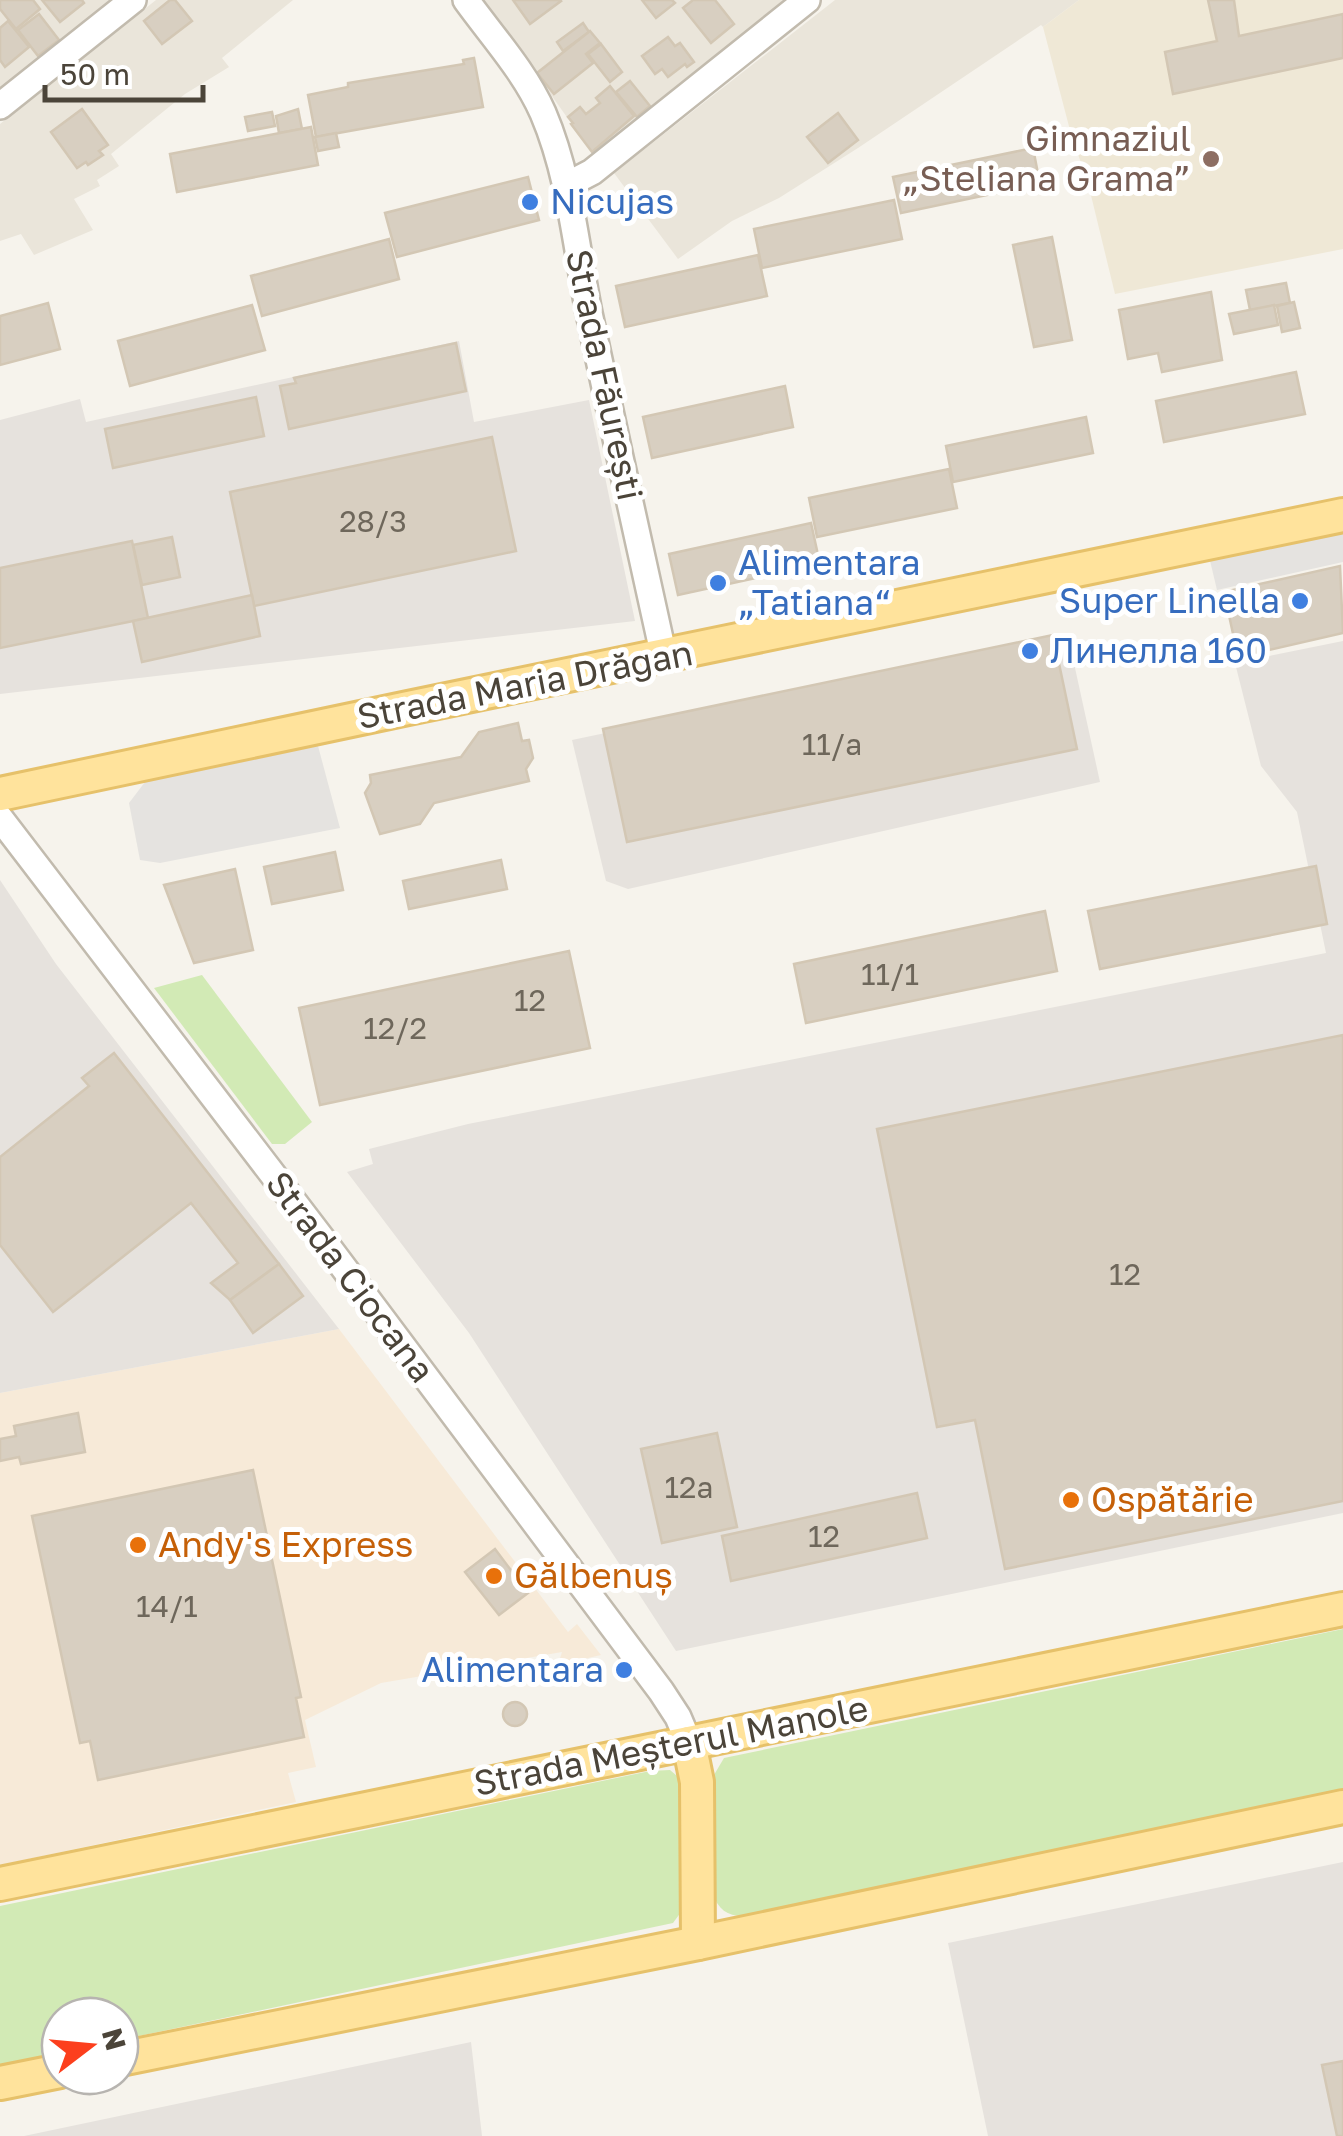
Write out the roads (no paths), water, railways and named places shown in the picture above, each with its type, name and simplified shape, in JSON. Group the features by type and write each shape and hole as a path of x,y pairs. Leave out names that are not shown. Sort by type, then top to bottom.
{"main road":[{"name":"Strada Maria Drăgan","path":"0,794 532,680 1343,515"},
{"name":"Strada Meșterul Manole","path":"0,1884 1343,1609"},
{"path":"689,1743 697,1782 698,1943"},
{"path":"140,2055 1343,1807"},
{"path":"0,2083 40,2075"}],"street":[{"path":"0,106 133,0"},
{"name":"Strada Făurești","path":"466,0 524,78 543,112 567,185 601,369 664,656"},
{"path":"567,185 592,172 808,0"},
{"name":"Strada Ciocana","path":"0,818 650,1676 678,1717 689,1743"}],"place":[{"name":"Gimnaziul „Steliana Grama”","path":"1211,159"},
{"name":"Nicujas","path":"530,202"},
{"name":"Alimentara „Tatiana“","path":"718,583"},
{"name":"Super Linella","path":"1300,601"},
{"name":"Линелла 160","path":"1030,651"},
{"name":"Ospătărie","path":"1071,1500"},
{"name":"Andy's Express","path":"138,1545"},
{"name":"Gălbenuș","path":"494,1576"},
{"name":"Alimentara","path":"624,1670"}]}
